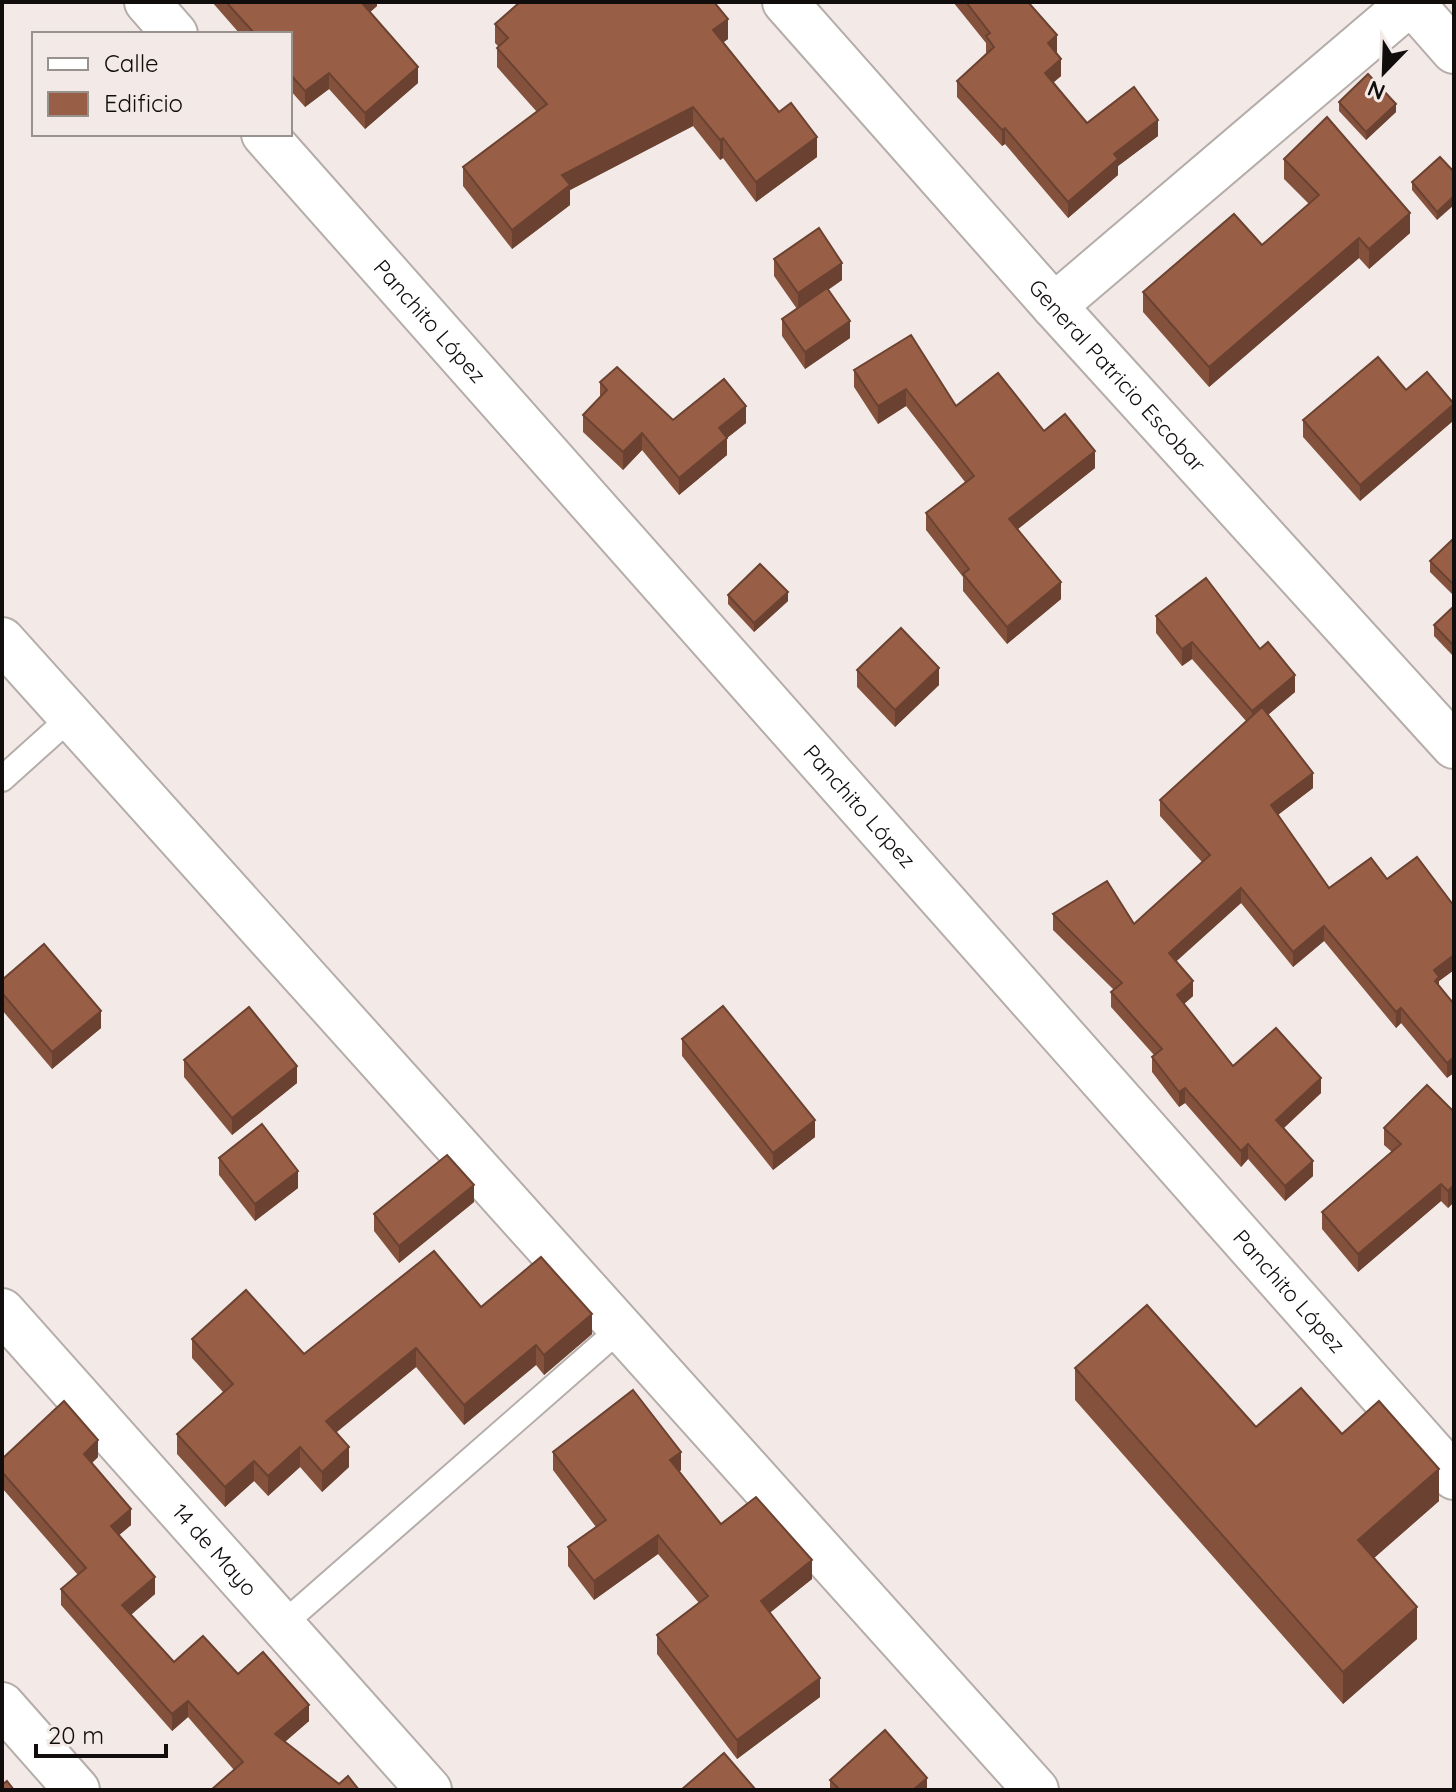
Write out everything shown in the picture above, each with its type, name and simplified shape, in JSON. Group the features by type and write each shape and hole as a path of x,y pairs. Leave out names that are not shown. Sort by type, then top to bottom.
{"street":[{"path":"147,2 173,32"},
{"name":"General Patricio Escobar","path":"785,2 1054,306 1454,746"},
{"path":"1054,306 1411,2 1454,51"},
{"name":"Panchito López","path":"266,136 1454,1477"},
{"path":"2,640 1036,1790"},
{"name":"14 de Mayo","path":"2,1311 429,1790"},
{"path":"2,1705 77,1790"}],"lane":[{"path":"2,779 71,717"},
{"path":"282,1625 621,1328"}],"building":[{"path":"226,2 363,2 418,67 365,113 329,73 305,91 292,76 292,32 253,32"},
{"path":"520,2 714,2 728,19 713,30 779,112 791,103 817,137 756,182 723,138 720,140 693,107 562,175 570,185 512,230 463,167 547,104 497,48 508,38 495,24"},
{"path":"966,2 1028,2 1057,35 1048,43 1061,59 1045,73 1087,123 1134,87 1158,120 1114,154 1118,159 1068,202 1005,128 1002,130 957,81 994,47 986,36 990,33"},
{"path":"1368,74 1396,104 1366,132 1339,102"},
{"path":"1327,117 1410,213 1369,249 1359,238 1209,367 1143,292 1234,214 1262,245 1319,195 1284,159"},
{"path":"1440,157 1454,172 1454,196 1437,212 1412,182"},
{"path":"819,228 842,263 798,293 774,259"},
{"path":"827,288 850,321 805,352 782,319"},
{"path":"911,335 956,406 998,373 1044,431 1065,414 1095,451 1009,519 1061,582 1007,627 963,574 969,569 926,513 974,476 906,389 878,406 854,370"},
{"path":"1378,357 1406,390 1427,372 1454,404 1360,485 1303,420"},
{"path":"617,367 673,420 724,379 746,406 719,428 727,438 679,478 642,433 623,452 583,415 607,390 600,382"},
{"path":"1454,538 1454,585 1430,561"},
{"path":"760,564 788,592 754,623 728,595"},
{"path":"1206,578 1260,649 1268,642 1295,675 1252,711 1192,642 1182,649 1156,616"},
{"path":"1454,606 1454,646 1434,625"},
{"path":"901,628 939,668 895,710 857,670"},
{"path":"1262,707 1313,773 1271,805 1329,888 1371,858 1387,879 1417,857 1454,906 1454,955 1434,970 1439,977 1435,981 1454,1004 1454,1057 1447,1063 1401,1008 1396,1012 1324,926 1293,952 1241,888 1169,953 1193,981 1177,995 1233,1066 1276,1028 1321,1078 1276,1120 1313,1161 1285,1186 1248,1144 1241,1151 1185,1088 1179,1092 1152,1057 1162,1049 1111,992 1122,983 1053,914 1107,881 1134,924 1210,855 1160,800"},
{"path":"44,944 101,1011 52,1052 2,993 2,980"},
{"path":"723,1006 815,1120 773,1153 682,1039"},
{"path":"249,1007 297,1066 232,1118 184,1060"},
{"path":"1427,1085 1454,1112 1454,1185 1448,1191 1441,1184 1358,1254 1322,1212 1401,1144 1384,1128"},
{"path":"262,1124 298,1171 255,1204 219,1158"},
{"path":"447,1155 474,1185 399,1246 374,1214"},
{"path":"434,1251 481,1307 541,1257 592,1314 544,1355 536,1345 464,1405 416,1348 326,1421 349,1447 322,1472 300,1447 268,1476 254,1461 225,1487 177,1434 233,1384 192,1339 246,1290 304,1354"},
{"path":"1147,1305 1256,1427 1301,1388 1342,1434 1379,1401 1439,1469 1358,1540 1417,1607 1343,1672 1075,1368"},
{"path":"633,1390 681,1452 670,1460 721,1524 756,1497 812,1560 761,1601 820,1678 737,1740 657,1635 708,1596 658,1535 594,1581 568,1547 606,1520 553,1452"},
{"path":"64,1401 98,1440 84,1454 131,1509 111,1526 155,1577 122,1605 174,1662 203,1636 238,1674 263,1652 309,1705 275,1734 339,1784 348,1776 359,1790 211,1790 243,1762 188,1701 172,1714 61,1589 86,1568 2,1472 2,1459"},
{"path":"885,1730 927,1778 913,1790 840,1790 830,1780"},
{"path":"724,1753 756,1790 681,1790"},
{"path":"7,1781 14,1790 2,1790 2,1785"}]}
